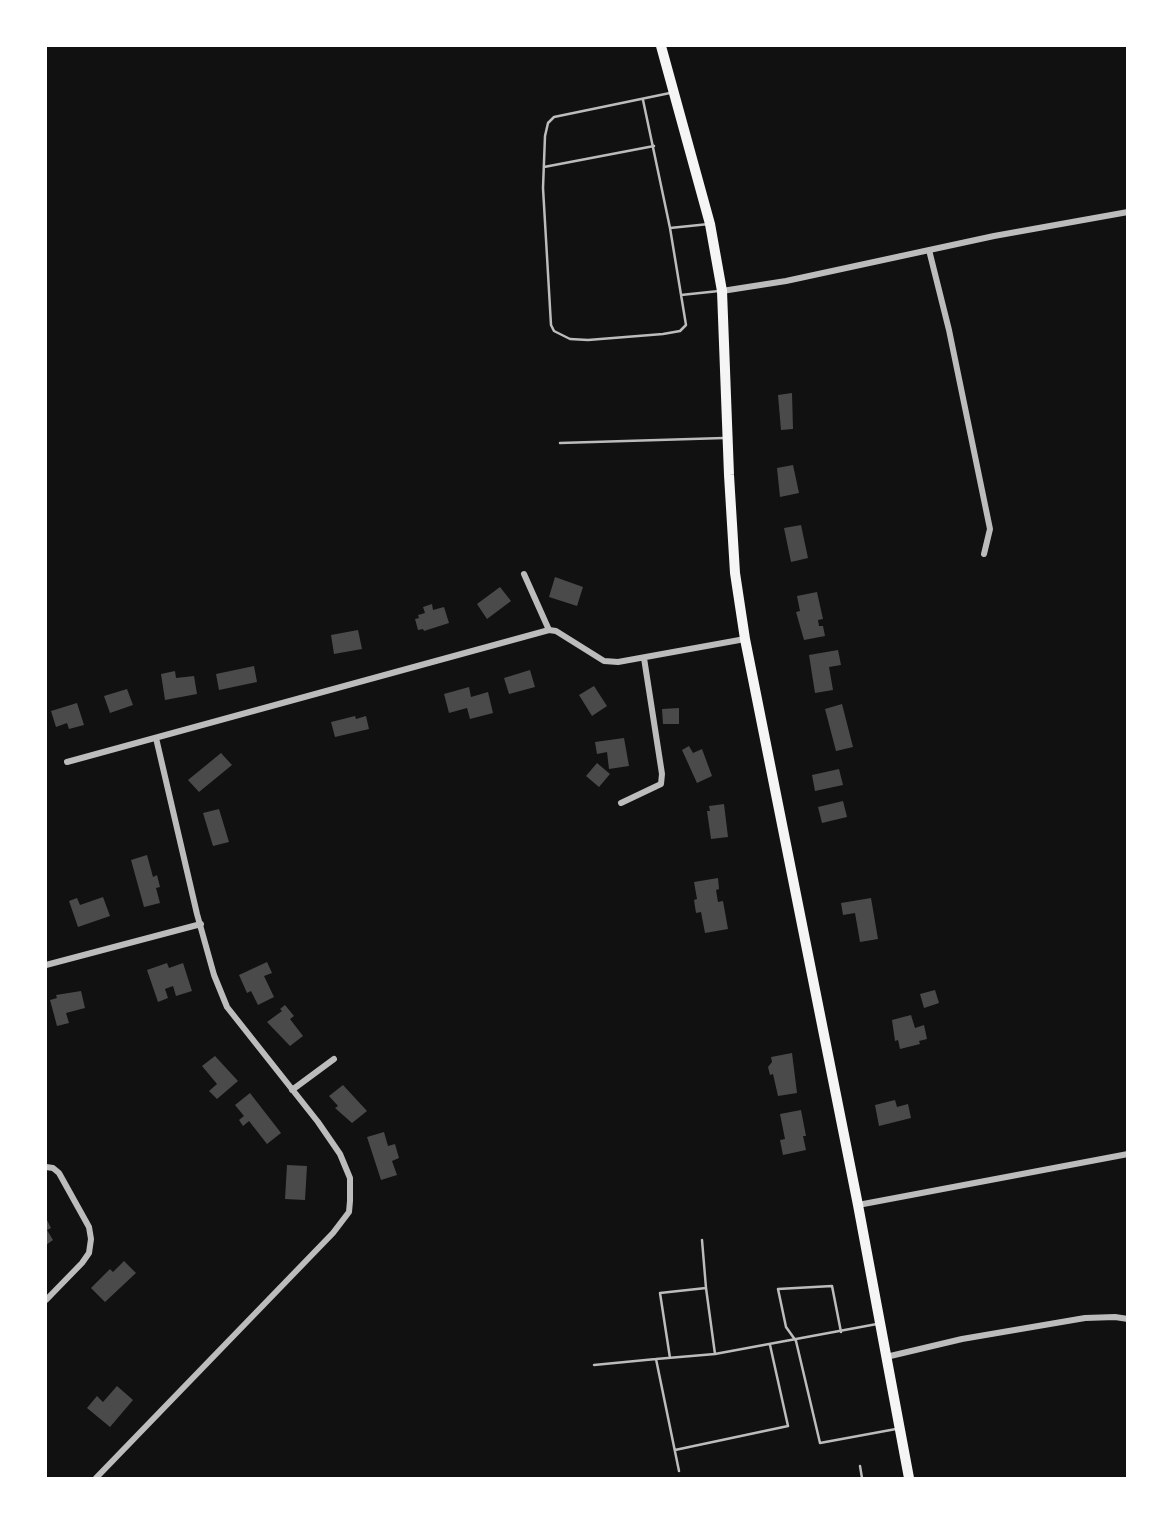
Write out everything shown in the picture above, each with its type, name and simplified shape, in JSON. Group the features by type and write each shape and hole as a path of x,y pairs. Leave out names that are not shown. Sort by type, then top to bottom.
{"main road":[{"path":"661,46 710,224 723,291 735,572 745,639 858,1205 909,1479"}],"street":[{"path":"723,291 786,281 929,250 1128,212"},
{"path":"929,250 949,330 989,529 984,554"},
{"path":"524,574 549,630"},
{"path":"67,762 549,630 556,631 604,661 644,658 745,639"},
{"path":"621,803 661,784 662,774 644,658"},
{"path":"96,1479 344,1221 349,1212 350,1201 347,1166 318,1122 227,1007 214,975 156,738"},
{"path":"46,965 201,924"},
{"path":"292,1090 334,1059"},
{"path":"858,1205 1128,1154"},
{"path":"46,1167 60,1173 89,1227 92,1240 89,1253 82,1263 46,1300"},
{"path":"886,1357 962,1339 1085,1318 1128,1319"}],"lane":[{"path":"643,100 670,228 686,326 680,331 588,340 570,339 554,331 551,325 544,167 548,123 554,117 674,92"},
{"path":"544,167 654,146"},
{"path":"670,228 710,224"},
{"path":"681,295 723,291"},
{"path":"560,443 728,438"},
{"path":"702,1240 715,1354"},
{"path":"841,1332 832,1286 778,1289 786,1327 796,1341 820,1443 899,1428"},
{"path":"670,1358 660,1293 706,1288"},
{"path":"594,1364 715,1354 880,1324"},
{"path":"675,1450 788,1426 770,1345"},
{"path":"656,1359 679,1471"},
{"path":"860,1466 862,1479"}],"building":[{"path":"792,393 793,429 781,430 778,395"},
{"path":"793,465 799,493 780,497 777,468"},
{"path":"801,525 808,558 791,562 784,528"},
{"path":"555,577 583,587 577,606 549,597"},
{"path":"500,587 511,601 487,619 477,604"},
{"path":"817,592 823,619 818,620 819,626 823,626 825,636 804,640 796,612 800,611 797,596"},
{"path":"432,604 433,610 444,607 449,623 424,631 418,630 415,619 425,613 423,607"},
{"path":"358,630 362,649 334,654 331,635"},
{"path":"838,650 841,665 829,667 833,690 815,693 809,655"},
{"path":"254,666 257,682 219,690 216,674"},
{"path":"530,670 535,687 509,694 504,678"},
{"path":"175,671 176,678 194,676 197,694 165,700 161,674"},
{"path":"594,686 607,706 592,716 579,695"},
{"path":"469,687 471,697 488,692 493,713 470,719 467,708 449,713 444,694"},
{"path":"127,689 133,705 110,713 104,696"},
{"path":"77,703 84,725 69,729 67,723 56,727 51,711"},
{"path":"842,704 853,747 836,751 825,709"},
{"path":"679,708 679,724 663,724 662,709"},
{"path":"355,716 356,719 366,716 369,729 335,737 331,722"},
{"path":"624,738 629,766 609,769 607,752 597,754 595,742"},
{"path":"689,746 693,753 702,749 712,776 697,783 682,750"},
{"path":"221,753 232,765 199,792 188,780"},
{"path":"597,763 610,774 599,787 586,776"},
{"path":"839,769 843,785 815,791 812,775"},
{"path":"843,801 847,817 822,823 818,807"},
{"path":"724,804 728,837 711,839 707,811 710,811 709,806"},
{"path":"219,809 229,842 213,846 203,813"},
{"path":"147,855 153,877 157,875 160,887 156,888 160,903 144,907 131,860"},
{"path":"718,878 718,902 723,901 728,929 705,933 701,912 696,913 694,882"},
{"path":"103,897 110,916 78,927 69,901 77,898 80,905"},
{"path":"871,898 878,939 860,942 855,913 843,915 841,903"},
{"path":"267,962 272,973 264,976 274,997 258,1005 251,991 247,993 239,975"},
{"path":"167,963 169,968 183,963 192,991 176,996 173,986 165,989 168,998 158,1002 147,970"},
{"path":"935,990 939,1003 924,1008 920,994"},
{"path":"81,991 85,1008 66,1013 69,1023 57,1026 50,1000 57,998 56,995"},
{"path":"285,1005 294,1016 290,1019 303,1036 290,1046 267,1022 282,1011 280,1009"},
{"path":"911,1015 915,1028 924,1025 927,1039 919,1041 920,1044 900,1049 898,1040 895,1041 892,1020"},
{"path":"792,1053 797,1093 778,1096 773,1074 770,1075 768,1067 772,1062 771,1057"},
{"path":"215,1056 238,1081 217,1099 209,1091 217,1084 202,1066"},
{"path":"343,1085 367,1111 352,1123 335,1108 338,1106 329,1096"},
{"path":"250,1093 281,1133 267,1144 249,1121 243,1126 239,1120 244,1116 235,1105"},
{"path":"895,1100 897,1107 908,1104 911,1118 879,1126 875,1105"},
{"path":"801,1110 806,1150 783,1155 780,1140 785,1139 780,1114"},
{"path":"384,1132 388,1146 395,1144 399,1158 392,1161 397,1175 381,1180 367,1137"},
{"path":"287,1165 307,1166 305,1200 285,1199"},
{"path":"46,1218 51,1228 47,1230 53,1240 46,1245"},
{"path":"124,1261 136,1273 105,1302 91,1288 110,1269 113,1272"},
{"path":"117,1386 133,1400 110,1427 87,1408 97,1396 103,1402"}]}
